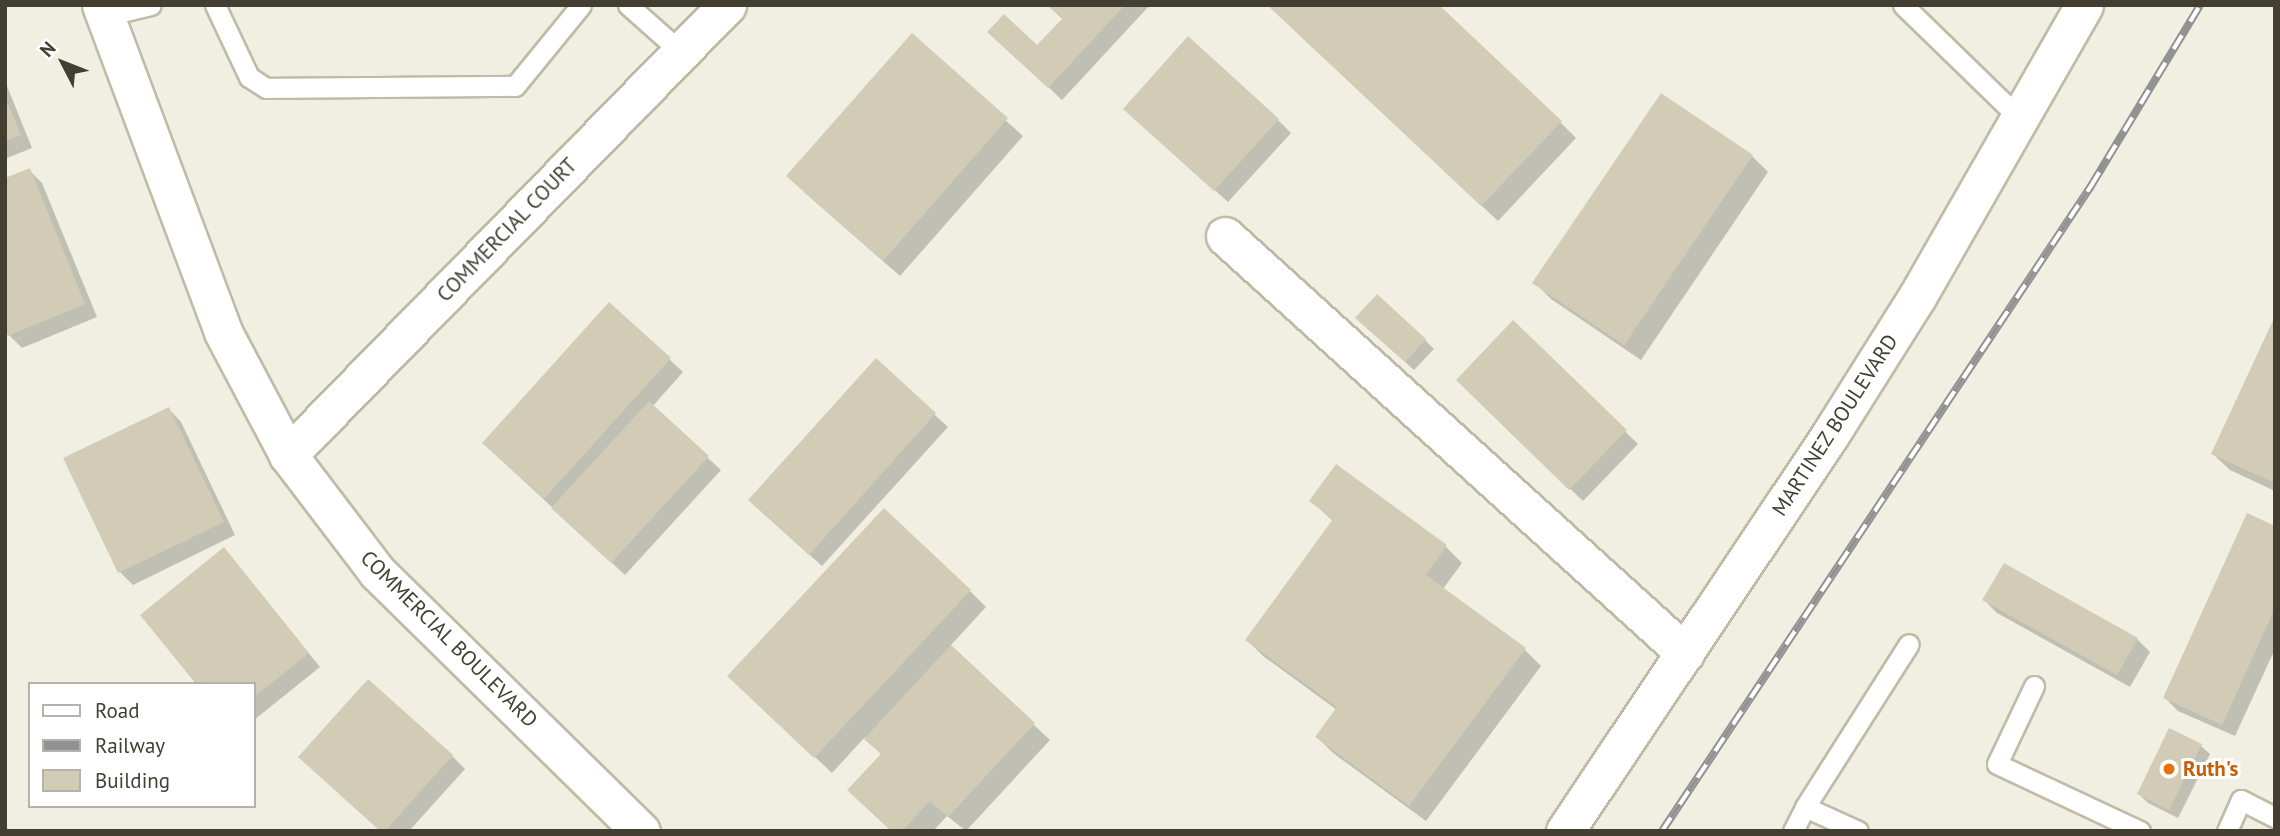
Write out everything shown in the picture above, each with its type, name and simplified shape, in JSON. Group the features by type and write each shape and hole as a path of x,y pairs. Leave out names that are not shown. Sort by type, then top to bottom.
{"street":[{"name":"COMMERCIAL COURT","path":"288,455 727,5"},
{"name":"MARTINEZ BOULEVARD","path":"1564,831 1685,653 1917,297 2084,5"},
{"name":"COMMERCIAL BOULEVARD","path":"103,11 223,332 288,455 377,572 638,830"},
{"path":"1225,236 1685,653"}],"lane":[{"path":"103,11 151,5"},
{"path":"215,5 249,77 266,88 515,86 581,5"},
{"path":"628,5 681,52"},
{"path":"1911,9 2019,118"},
{"path":"1793,831 1805,807 1909,644"},
{"path":"2034,686 1997,764 2140,831"},
{"path":"2227,831 2241,800 2275,817"},
{"path":"1805,807 1858,831"}],"building":[{"path":"1047,5 1125,5 1048,88 987,32 1004,14 1037,45 1062,19"},
{"path":"1267,5 1439,5 1562,121 1481,206"},
{"path":"912,33 1008,118 883,261 786,176"},
{"path":"1188,36 1279,119 1214,191 1123,109"},
{"path":"1661,93 1753,155 1624,345 1532,283"},
{"path":"5,97 21,135 5,141"},
{"path":"30,168 85,304 8,336 5,329 5,178"},
{"path":"1377,294 1426,339 1405,362 1355,318"},
{"path":"609,302 671,358 544,499 482,443"},
{"path":"2275,316 2275,483 2211,454"},
{"path":"1513,320 1627,430 1569,490 1456,380"},
{"path":"876,358 936,413 809,555 748,500"},
{"path":"649,401 709,456 611,563 551,508"},
{"path":"169,407 224,522 118,573 63,458"},
{"path":"1336,464 1447,545 1426,575 1526,648 1409,806 1315,737 1337,707 1245,640 1333,519 1309,501"},
{"path":"884,508 971,590 814,758 727,676"},
{"path":"2247,513 2275,526 2275,608 2222,725 2163,698"},
{"path":"224,547 309,653 256,695 256,682 194,682 140,615"},
{"path":"2004,563 2138,638 2117,675 1982,600"},
{"path":"951,645 1035,723 948,817 930,801 902,831 891,831 847,790 881,754 864,739"},
{"path":"368,679 453,755 385,831 380,831 298,757"},
{"name":"Ruth's","path":"2169,728 2202,744 2169,810 2137,794"}],"railway":[{"path":"1662,831 2091,186 2200,5"}],"place":[{"name":"Ruth's","path":"2169,769"}]}
